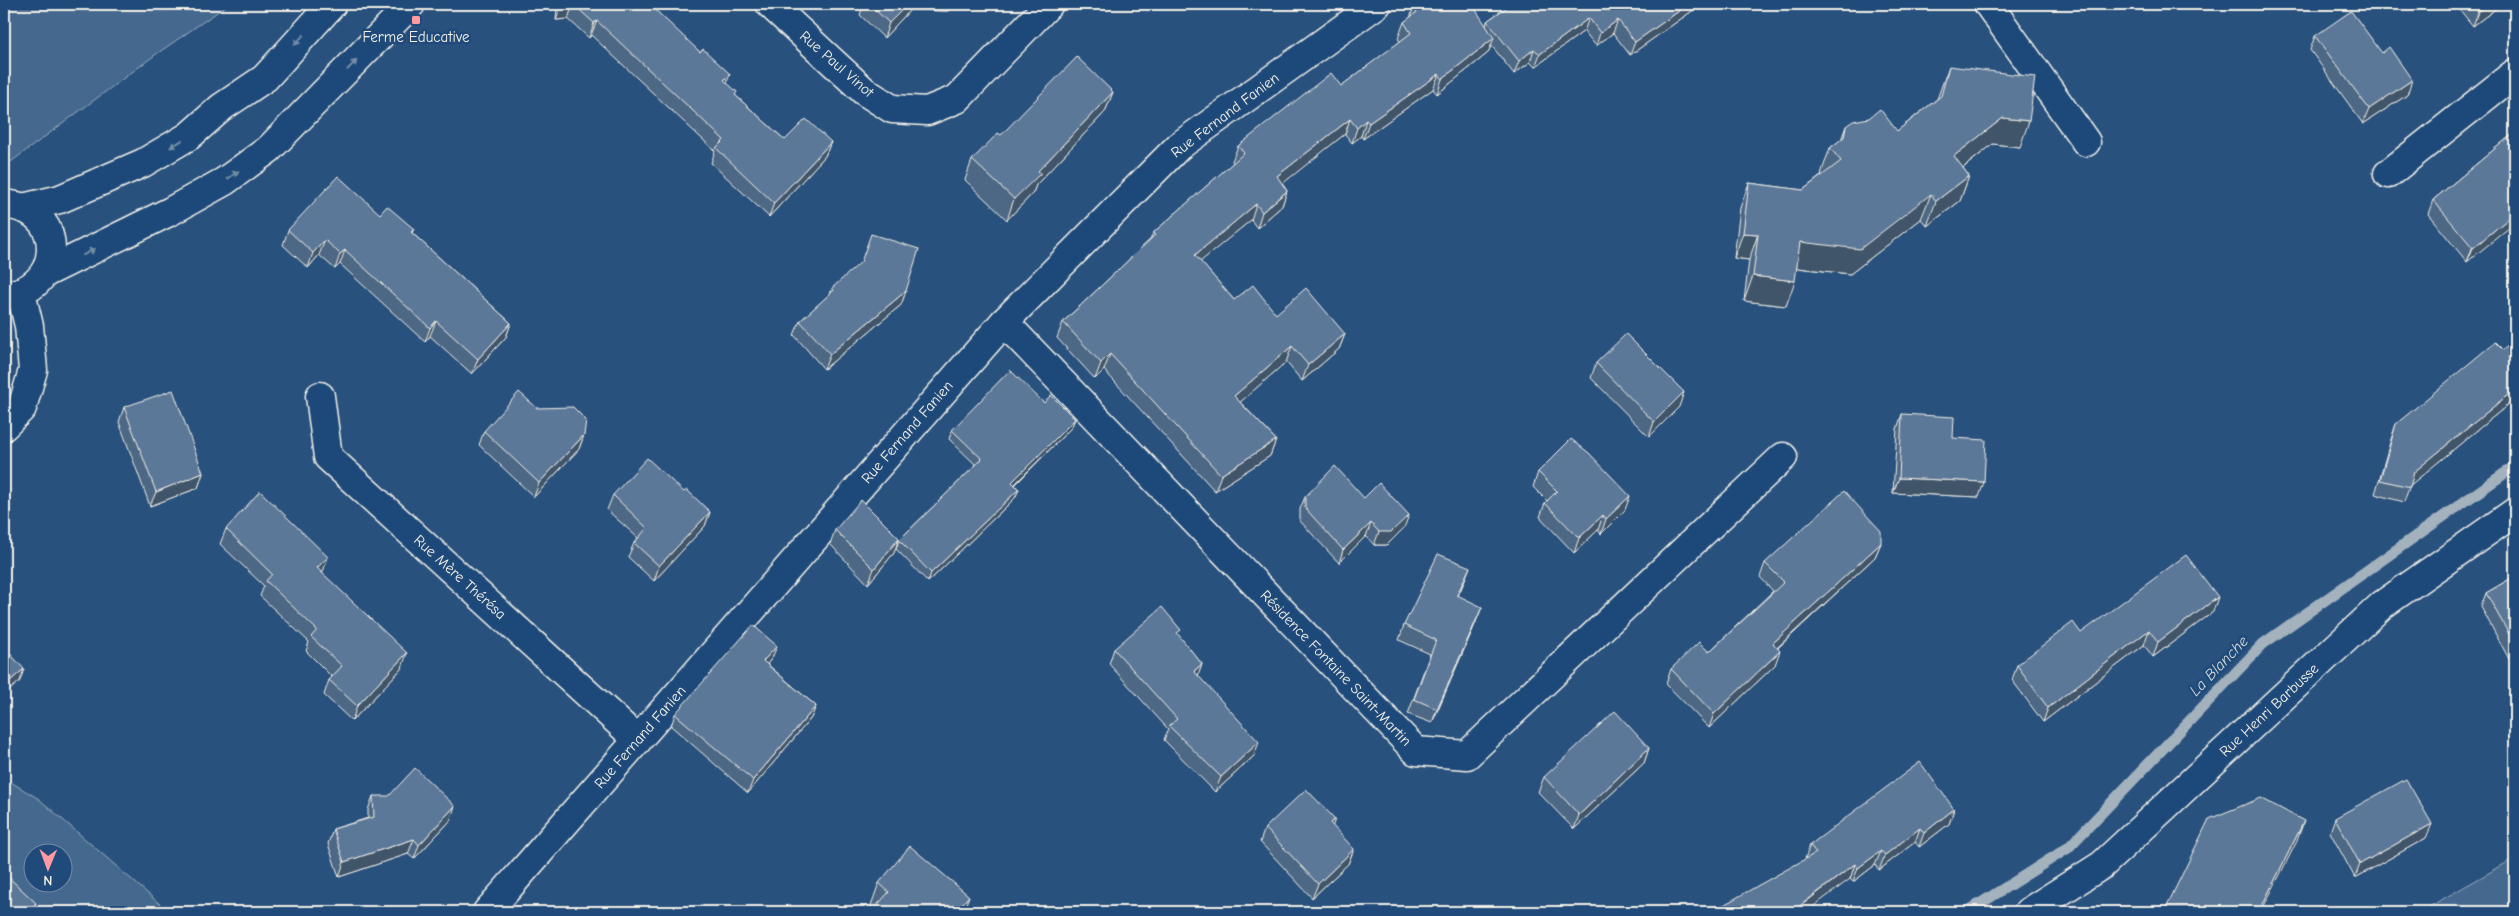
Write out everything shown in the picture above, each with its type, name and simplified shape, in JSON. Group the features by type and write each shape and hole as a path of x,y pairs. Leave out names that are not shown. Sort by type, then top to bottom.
{"street":[{"path":"13,207 69,195 143,163 189,136 222,107 265,78 332,4"},
{"path":"4,426 22,408 33,370 29,326 12,294 35,285 46,273 210,190 269,149 411,4"},
{"name":"Rue Paul Vinot","path":"770,4 864,91 892,109 927,111 957,100 1049,4"},
{"name":"Rue Fernand Fanien","path":"487,912 1004,322 1179,146 1376,4"},
{"path":"1988,4 2086,142"},
{"path":"2388,174 2515,73"},
{"path":"13,207 37,217 47,230 51,252 46,273"},
{"name":"Résidence Fontaine Saint-Martin","path":"1004,322 1416,751 1467,755 1782,457"},
{"name":"Rue Mère Thérésa","path":"320,396 328,456 638,740"},
{"name":"Rue Henri Barbusse","path":"2028,912 2102,865 2382,605 2515,512"}],"shaded area":[{"path":"4,4 229,4 155,55 4,167"},
{"path":"4,778 39,799 169,912 4,912"},
{"path":"2515,858 2515,912 2420,912"}],"building":[{"path":"573,4 649,4 700,52 703,49 730,74 724,80 737,92 735,95 785,140 806,119 831,142 774,203 716,148 724,140 597,21 594,23"},
{"path":"869,4 908,4 889,23"},
{"path":"1418,4 1472,4 1494,38 1442,79 1439,74 1369,123 1366,120 1357,128 1350,119 1277,176 1287,191 1262,212 1256,204 1195,255 1234,300 1253,285 1276,314 1306,288 1345,334 1308,365 1292,346 1234,396 1276,440 1221,475 1110,354 1101,363 1063,322 1155,235 1153,233 1244,153 1238,146 1331,73 1341,86 1411,33 1404,22 1417,12 1414,6"},
{"path":"1511,4 1689,4 1635,42 1618,20 1600,33 1589,18 1540,54 1534,49 1519,61 1487,21"},
{"path":"2472,4 2489,4 2478,12"},
{"path":"2351,11 2382,53 2389,47 2412,80 2369,109 2315,36"},
{"path":"1077,57 1113,92 1038,171 1041,173 1014,199 972,160 998,133 1001,135"},
{"path":"1949,66 2035,77 2029,121 2003,118 1954,156 1969,176 1936,201 1931,194 1860,249 1800,242 1795,281 1753,276 1758,234 1743,233 1749,183 1803,190 1841,161 1830,148 1844,137 1846,126 1853,121 1869,118 1880,109 1897,131 1941,96"},
{"path":"2515,132 2515,213 2473,248 2433,200"},
{"path":"338,176 380,214 387,206 414,229 411,232 511,323 478,359 436,321 430,328 345,250 340,254 325,240 313,253 288,230"},
{"path":"871,234 919,249 906,291 830,354 800,321 861,262"},
{"path":"1626,334 1684,392 1654,422 1596,363"},
{"path":"2515,340 2515,389 2414,472 2410,487 2380,480 2396,424 2495,342 2503,350"},
{"path":"1010,370 1044,403 1051,395 1075,419 1012,482 1019,489 931,573 899,540 982,459 952,430"},
{"path":"173,390 203,473 156,492 124,407"},
{"path":"519,392 537,408 573,407 586,420 584,435 539,483 484,431"},
{"path":"1902,414 1954,417 1953,438 1986,440 1984,482 1899,478"},
{"path":"1571,439 1589,453 1630,496 1606,519 1603,515 1579,538 1545,503 1557,491 1538,472"},
{"path":"647,458 684,492 687,490 710,512 659,566 634,543 647,528 613,495"},
{"path":"1335,466 1364,498 1379,483 1409,515 1391,532 1379,532 1371,523 1343,550 1305,508 1305,497"},
{"path":"260,491 328,557 317,568 407,653 357,706 329,680 342,666 311,637 317,630 266,581 272,574 226,529"},
{"path":"1844,491 1881,531 1881,543 1773,643 1780,651 1714,714 1671,669 1699,642 1709,652 1784,582 1765,563"},
{"path":"861,500 899,538 874,569 835,530"},
{"path":"1438,554 1470,567 1457,595 1482,607 1437,709 1414,699 1436,640 1404,625"},
{"path":"2186,555 2218,597 2158,642 2149,630 2048,708 2017,665 2073,622 2081,633"},
{"path":"2515,576 2515,645 2486,593"},
{"path":"1162,607 1181,630 1177,633 1202,664 1194,671 1259,742 1221,777 1169,726 1177,719 1114,649"},
{"path":"753,625 777,646 763,661 816,706 753,780 675,714"},
{"path":"4,647 24,669 4,686"},
{"path":"1615,711 1649,748 1579,815 1544,777"},
{"path":"1920,762 1954,809 1924,833 1920,828 1885,855 1881,851 1858,868 1855,864 1794,912 1711,912 1816,853 1810,845"},
{"path":"415,768 455,806 419,845 414,839 344,862 333,829 374,817 373,796 389,796"},
{"path":"2406,779 2432,824 2360,864 2335,818"},
{"path":"1306,789 1335,819 1330,823 1354,849 1318,884 1265,828"},
{"path":"2261,798 2304,821 2259,912 2164,912 2209,819"},
{"path":"910,846 969,896 955,912 871,912 889,892 879,883"},
{"path":"4,873 22,890 22,894 26,894 36,903 27,912 4,912"}],"waterway":[{"name":"La Blanche","path":"1967,912 2068,848 2263,644 2515,466"}],"place":[{"name":"Ferme Educative","path":"416,20"}]}
